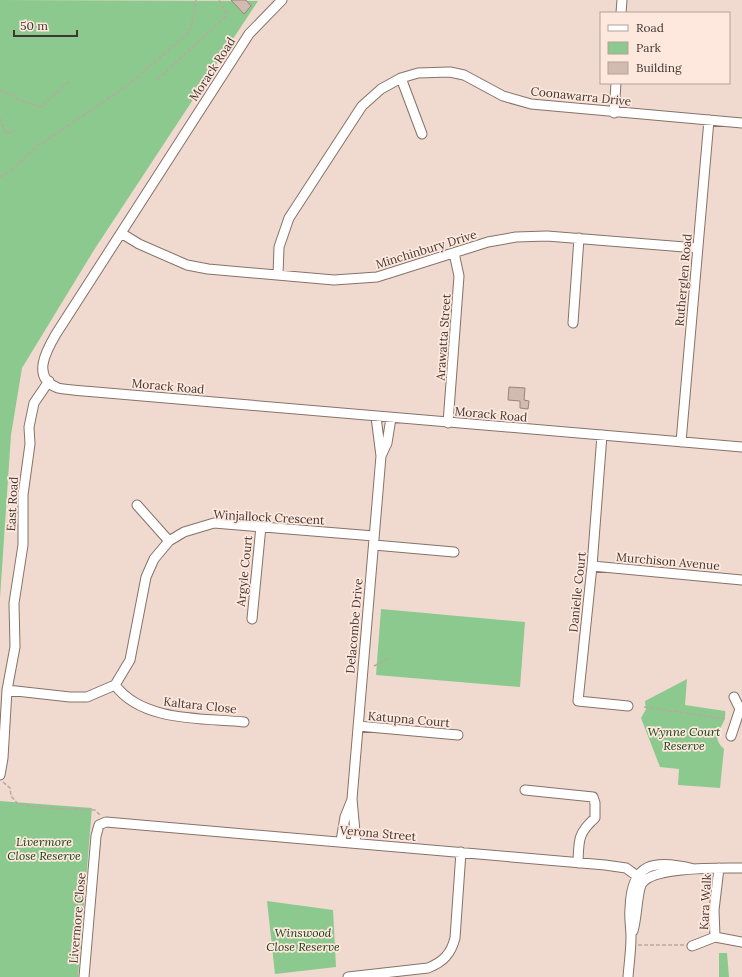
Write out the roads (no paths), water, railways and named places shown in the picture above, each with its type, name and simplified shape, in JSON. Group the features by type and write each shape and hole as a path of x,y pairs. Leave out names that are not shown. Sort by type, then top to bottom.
{"street":[{"name":"Morack Road","path":"282,0 249,34 48,348 43,358 42,367 49,381 56,387 64,389 376,417 742,447"},
{"path":"621,12 622,0"},
{"name":"Coonawarra Drive","path":"278,275 279,248 289,218 362,106 381,89 401,78 418,73 450,72 464,75 502,96 531,104 614,113 742,123"},
{"path":"401,78 422,134"},
{"path":"614,113 616,84"},
{"name":"Rutherglen Road","path":"680,442 709,120"},
{"name":"Minchinbury Drive","path":"121,233 139,244 187,265 208,269 334,280 377,277 488,242 516,237 547,236 697,248"},
{"path":"573,323 579,238"},
{"name":"Arawatta Street","path":"448,423 459,276 454,253"},
{"name":"East Road","path":"0,775 3,758 7,690 14,647 14,603 22,545 23,495 30,444 31,410 37,396 49,381"},
{"name":"Delacombe Drive","path":"356,843 352,799 381,456 376,417"},
{"name":"Delacombe Drive","path":"381,456 387,443 391,418"},
{"name":"Danielle Court","path":"602,435 592,566 578,701 628,706"},
{"path":"138,505 169,541"},
{"name":"Winjallock Crescent","path":"115,685 130,660 146,578 154,559 169,541 184,532 214,523 261,526 454,552"},
{"name":"Argyle Court","path":"252,619 261,526"},
{"name":"Murchison Avenue","path":"592,566 742,580"},
{"path":"7,690 70,697 88,696 115,685"},
{"name":"Kaltara Close","path":"115,685 138,705 161,714 244,722"},
{"path":"731,736 741,709 734,697"},
{"name":"Katupna Court","path":"358,726 458,735"},
{"path":"525,790 593,797 595,804 595,818 586,826 579,837 578,863"},
{"name":"Delacombe Drive","path":"341,841 345,817 352,799"},
{"name":"Verona Street","path":"106,822 341,841 626,868 641,878"},
{"name":"Livermore Close","path":"84,976 96,836 99,824 106,822"},
{"path":"348,977 428,968 440,964 453,947 455,938 461,852"},
{"path":"628,977 631,936 638,911 641,878 654,874 694,868 742,868"},
{"name":"Kara Walk","path":"715,937 714,910 719,868"},
{"name":"Kara Walk","path":"692,946 715,937 742,942"}],"park label":[{"name":"Wynne Court Reserve","path":"684,738"},
{"name":"Livermore Close Reserve","path":"44,848"},
{"name":"Winswood Close Reserve","path":"303,939"}]}
